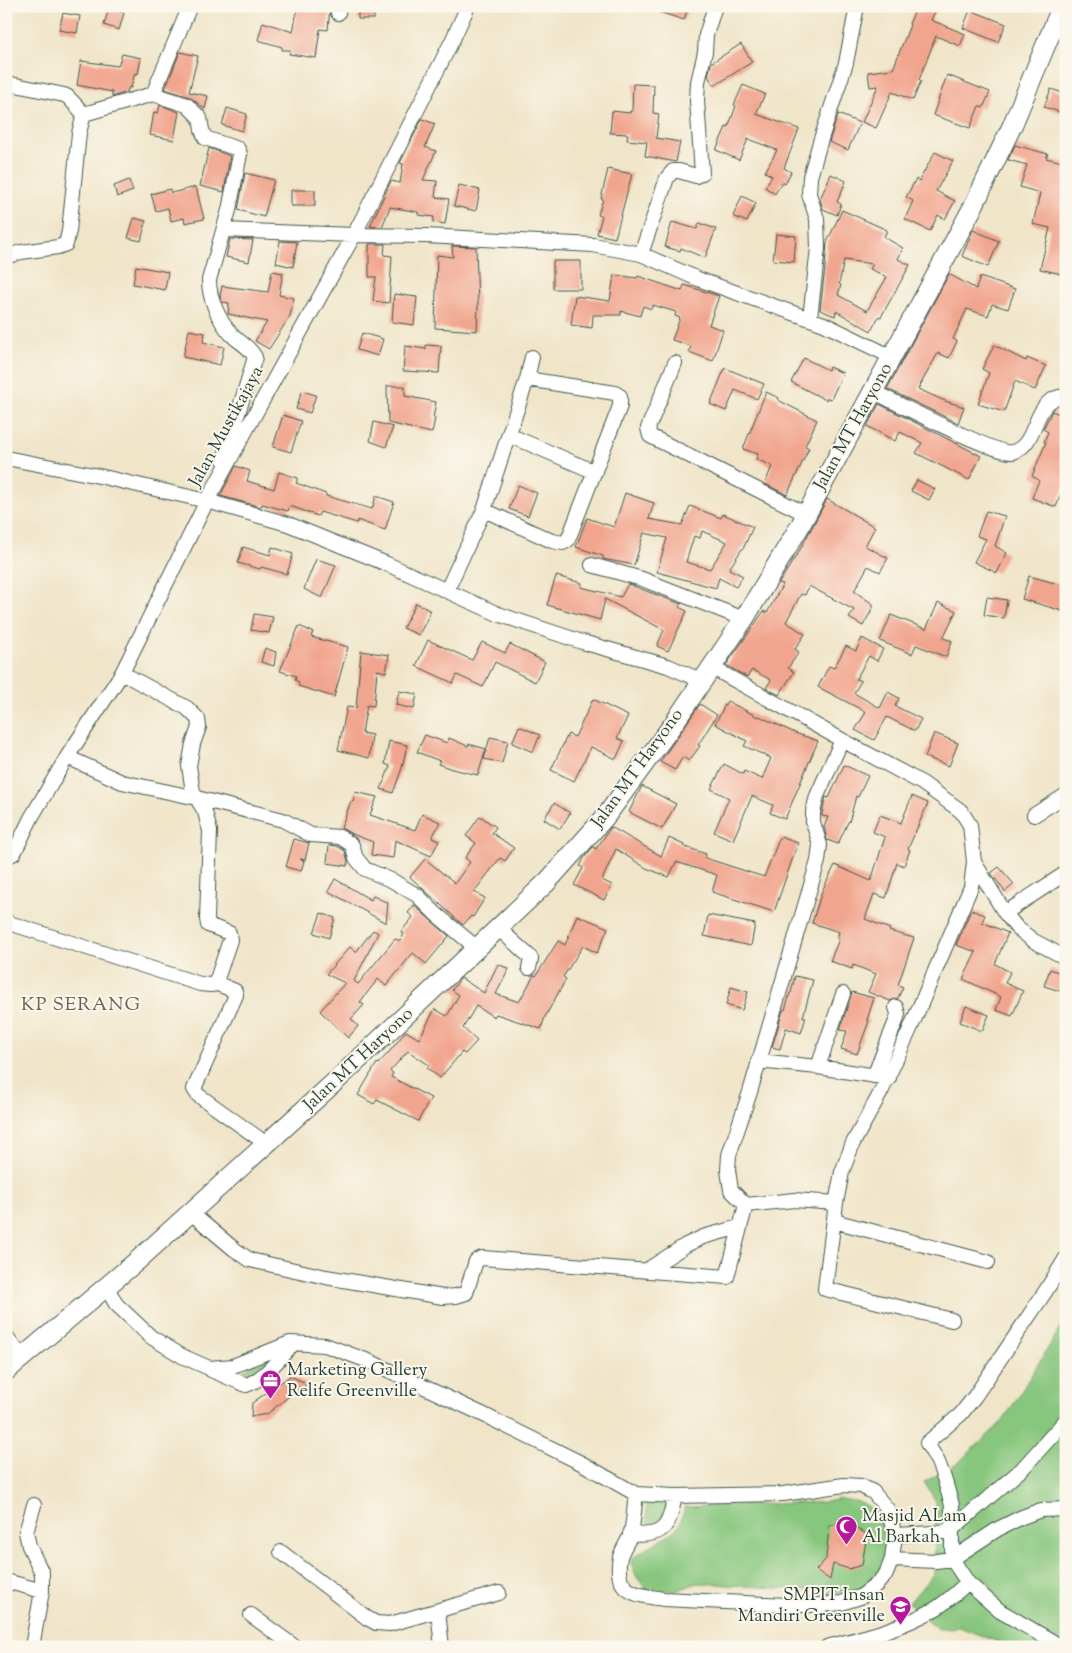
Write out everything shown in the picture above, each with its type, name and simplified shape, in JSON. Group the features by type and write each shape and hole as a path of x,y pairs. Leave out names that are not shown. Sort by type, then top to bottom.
{"main road":[{"name":"Jalan MT Haryono","path":"6,1371 137,1261 268,1145 499,929 547,882 606,816 674,723 744,619 806,514 973,207 1012,126 1062,6"}],"street":[{"path":"153,94 190,6"},
{"name":"Jalan Mustikajaya","path":"6,857 14,853 31,818 67,758 122,673 207,501 354,235 468,6"},
{"path":"641,254 667,178 673,171 696,176 702,173 697,101 698,82 705,52 706,35 715,6"},
{"path":"810,318 818,248 817,219 809,194 810,177 846,63 857,6"},
{"path":"6,83 64,95 84,114"},
{"path":"84,114 153,94 187,105 200,118 202,130 206,138 238,149 240,154 224,230 209,280 209,292 215,307 232,335 250,348 254,357 229,440 220,478"},
{"path":"6,257 21,252 58,247 66,244 79,133 84,114"},
{"path":"224,230 426,236 593,245 641,254 698,279 810,318 854,337 892,357"},
{"path":"447,590 484,510 527,379 532,356"},
{"path":"675,363 648,428 650,436 806,514"},
{"path":"484,510 552,542 563,544 568,540 620,406 620,396 615,393 527,379"},
{"path":"872,391 960,434 1005,452 1017,450 1025,443 1042,409 1052,398 1066,396"},
{"path":"508,435 595,472"},
{"path":"6,458 99,476 207,501 288,524 447,590 498,614 582,642 668,666 706,674 842,740 922,783 961,811 970,824 974,862 971,887 888,1078 853,1143 842,1172 825,1289 952,1320"},
{"path":"592,565 642,579 744,619"},
{"path":"122,673 187,708 198,719 199,727 192,744 189,766 193,792 205,812 210,831 207,919 208,925 229,933 230,940 218,974 218,984"},
{"path":"746,1205 731,1190 728,1170 729,1155 818,861 820,845 813,822 813,812 817,796 842,740"},
{"path":"67,758 122,782 197,798 283,820 311,835 340,837 352,845 356,858 364,870 393,881 418,896 436,914 478,949"},
{"path":"1034,815 1066,795"},
{"path":"974,862 1005,913 1017,928 1034,941 1066,958"},
{"path":"1005,913 1066,873"},
{"path":"6,922 200,984 218,984 235,991 236,995 194,1089 198,1095 268,1145"},
{"path":"499,929 529,956 531,959 528,968"},
{"path":"818,1067 843,994"},
{"path":"874,1076 896,1021 898,1014 896,1007"},
{"path":"758,1061 818,1067 888,1078"},
{"path":"746,1205 794,1200 836,1203"},
{"path":"192,1213 234,1249 250,1260 326,1277 443,1297 466,1293 476,1261 482,1258 727,1277 746,1205"},
{"path":"834,1221 988,1262"},
{"path":"647,1270 686,1245 703,1237 739,1227"},
{"path":"1062,1647 1000,1611 968,1583 952,1559 952,1505 938,1462 929,1450 927,1443 961,1414 975,1396 1066,1258"},
{"path":"106,1286 116,1304 151,1337 182,1356 246,1385 254,1383 294,1344"},
{"path":"6,1336 22,1357"},
{"path":"208,1368 233,1366 290,1343 325,1345 371,1362 583,1464 636,1494 675,1496 783,1494 844,1485 861,1486 872,1492 888,1510 895,1535 892,1559 886,1574 876,1585 860,1597 841,1602 806,1606 664,1599 645,1596 630,1592 622,1584 619,1577 620,1556 630,1534 636,1494"},
{"path":"895,1535 935,1533 951,1530 1022,1469 1066,1420"},
{"path":"630,1534 652,1535 664,1528 671,1519 675,1496"},
{"path":"32,1647 42,1592 42,1573 29,1546 26,1532 34,1505"},
{"path":"892,1559 936,1561 952,1559 998,1528 1022,1517 1041,1510 1066,1509"},
{"path":"281,1552 376,1623 390,1624 499,1592"},
{"path":"6,1581 42,1592"},
{"path":"827,1647 869,1637 897,1627 936,1608 968,1583"},
{"path":"438,1611 442,1647"},
{"path":"251,1615 295,1647"}],"green space":[{"path":"1066,1319 1066,1647 1011,1647 959,1627 938,1629 909,1603 934,1573 936,1501 924,1482 957,1464 1003,1421"},
{"path":"268,1358 267,1361 242,1378 241,1372 259,1359"},
{"path":"840,1499 859,1502 869,1507 877,1515 887,1535 887,1557 883,1567 869,1584 858,1589 839,1592 697,1583 676,1591 646,1589 636,1576 631,1562 635,1556 674,1531 680,1524 685,1507 825,1502"},
{"path":"650,1500 665,1503 668,1508 663,1523 648,1529 646,1503"}],"building":[{"path":"298,6 330,6 328,30 320,29 316,58 289,54 290,50 282,50 282,47 258,40 263,22 293,32"},
{"path":"358,6 374,6 374,19 358,19"},
{"path":"650,6 680,6 688,8 684,20 650,9"},
{"path":"917,6 938,6 931,20 965,34 960,46 936,36 913,100 892,92 876,128 862,122 878,86 870,87 868,72 893,69"},
{"path":"109,8 124,13 119,30 104,25"},
{"path":"970,10 1006,24 998,42 963,28"},
{"path":"63,13 80,16 77,33 59,30"},
{"path":"741,44 752,62 714,86 708,76 711,63"},
{"path":"180,52 198,56 189,92 208,96 205,109 190,97 165,89"},
{"path":"122,54 141,58 138,74 135,73 131,88 129,87 127,92 112,97 112,92 77,85 81,61 118,66"},
{"path":"947,75 990,92 983,108 979,106 970,128 933,115"},
{"path":"633,84 654,85 653,113 659,114 656,138 680,142 676,162 645,156 647,142 627,140 628,134 610,133 612,111 630,113 632,111"},
{"path":"743,85 765,94 756,114 799,129 784,168 791,172 785,184 782,182 775,194 765,187 772,176 765,172 777,150 748,139 739,160 716,150 726,127 728,128 736,106 734,105"},
{"path":"1051,89 1066,94 1066,114 1044,107"},
{"path":"160,105 179,112 174,140 150,135 154,112 158,113"},
{"path":"227,108 247,114 242,131 222,125"},
{"path":"838,114 860,123 848,150 829,142"},
{"path":"422,119 435,124 425,147 436,151 423,180 437,181 435,197 449,199 445,224 433,222 434,217 418,215 418,212 390,207 382,227 370,226 391,181 400,183 403,164 400,163"},
{"path":"1015,145 1048,154 1046,158 1066,163 1066,275 1040,269 1050,228 1033,224 1040,193 1020,187 1027,165 1008,160"},
{"path":"209,148 230,156 224,192 200,186"},
{"path":"935,152 953,161 936,191 955,201 945,219 938,215 930,231 905,219 913,201 906,197 916,179 919,181"},
{"path":"608,169 632,174 615,238 597,234 602,216 598,215"},
{"path":"245,173 274,180 264,217 238,210"},
{"path":"831,174 846,181 837,202 841,204 837,215 823,209 820,199"},
{"path":"129,180 133,191 117,197 114,186"},
{"path":"459,185 480,190 476,211 454,206"},
{"path":"196,187 204,219 185,223 184,218 171,221 168,208 156,211 151,194 170,189 171,193"},
{"path":"291,190 315,190 315,206 291,206"},
{"path":"742,196 756,203 747,222 733,216"},
{"path":"842,210 887,230 884,237 903,248 898,259 910,265 871,331 836,311 835,316 820,310 827,242","holes":["844,260 873,264 870,269 887,277 867,311 838,295 841,285 839,284"]},
{"path":"134,218 146,221 141,241 128,238"},
{"path":"672,222 697,229 699,223 716,229 705,258 681,248 680,251 665,247"},
{"path":"973,230 999,241 988,267 962,256"},
{"path":"776,234 796,236 794,262 773,260"},
{"path":"230,239 253,240 249,262 226,257"},
{"path":"280,241 297,242 293,267 276,263"},
{"path":"369,244 385,244 384,255 392,256 389,303 373,301 376,277 369,277"},
{"path":"452,246 476,247 477,331 435,328 437,255 453,257"},
{"path":"553,261 581,261 581,289 553,289"},
{"path":"136,266 168,272 165,290 133,284"},
{"path":"272,271 283,273 279,295 294,298 290,316 269,349 255,341 267,322 228,314 229,303 222,302 220,296 222,286 268,292"},
{"path":"949,274 976,289 980,277 1015,289 1008,309 992,304 988,316 967,309 953,339 957,341 949,358 938,353 918,389 964,407 958,423 887,389"},
{"path":"614,275 637,278 638,276 682,291 684,285 719,296 709,325 723,330 713,361 689,352 691,346 672,340 680,318 675,316 676,312 653,305 651,309 643,306 640,316 621,311 621,315 593,315 592,328 571,325 575,296 610,301"},
{"path":"394,294 417,297 414,325 392,322"},
{"path":"189,330 205,333 203,342 224,347 220,365 183,357"},
{"path":"362,333 383,339 378,356 357,350"},
{"path":"426,345 441,346 439,373 403,371 405,346 426,349"},
{"path":"994,345 1026,361 1027,358 1046,366 1035,390 1015,381 1004,412 978,404 989,373 982,369"},
{"path":"804,358 828,370 829,367 843,373 831,399 827,398 826,400 791,382"},
{"path":"725,368 764,384 757,399 735,390 726,411 710,404"},
{"path":"387,386 405,386 405,396 436,402 432,433 388,423"},
{"path":"302,391 316,395 310,413 296,409"},
{"path":"766,392 817,420 805,446 809,448 787,495 765,484 772,466 756,459 758,454 743,449"},
{"path":"879,404 981,456 969,480 916,453 922,443 900,432 895,441 867,426"},
{"path":"1052,411 1066,417 1066,481 1056,507 1032,498 1039,480 1032,476 1046,442 1044,442 1048,432 1043,429"},
{"path":"283,415 301,421 291,452 273,447"},
{"path":"374,422 393,427 386,447 370,441"},
{"path":"236,466 250,471 247,481 274,489 279,472 298,478 296,483 326,494 326,496 372,509 376,496 394,502 385,530 357,520 357,523 320,512 318,516 290,506 288,511 262,504 261,507 220,496"},
{"path":"917,480 935,489 929,500 911,491"},
{"path":"518,485 537,493 528,516 509,509"},
{"path":"625,493 654,503 649,519 682,525 690,506 721,518 723,514 753,527 743,549 729,569 743,576 736,587 719,578 716,588 657,572 667,538 644,533 634,565 603,559 603,556 576,547 587,518 614,527","holes":["702,531 727,542 710,569 686,562 694,536 700,538"]},
{"path":"827,499 875,527 865,546 888,558 880,572 868,566 854,591 873,604 873,608 863,626 849,618 854,610 809,586 805,595 801,594 786,622 805,634 795,649 799,652 788,668 794,672 779,695 766,688 771,680 752,670 747,677 726,665 764,611 767,613 783,584 779,583 801,548"},
{"path":"986,511 1005,516 995,546 1007,553 997,573 974,562 986,539 977,536"},
{"path":"243,547 270,555 272,547 293,554 287,574 238,563"},
{"path":"316,559 336,565 322,598 304,589"},
{"path":"556,576 582,583 581,587 621,597 628,584 681,604 679,607 687,611 668,651 657,646 664,630 605,599 600,620 547,605"},
{"path":"1029,576 1066,586 1066,612 1022,599"},
{"path":"987,597 1007,600 1004,618 984,615"},
{"path":"416,603 431,611 419,635 403,628"},
{"path":"938,603 956,611 943,638 952,641 946,657 916,645 912,654 880,641 891,615 926,629"},
{"path":"254,614 273,617 269,633 251,630"},
{"path":"299,626 313,632 311,637 348,647 334,697 298,686 299,682 295,680 296,676 280,671"},
{"path":"862,638 883,649 877,661 869,656 856,679 861,681 854,693 880,708 888,692 899,698 895,706 921,719 915,731 887,717 874,740 855,730 866,712 818,687 829,666 834,668 846,646 856,651"},
{"path":"428,640 472,660 482,642 505,653 510,644 545,662 535,682 495,662 483,687 457,675 453,683 416,666"},
{"path":"265,648 276,652 274,666 261,662"},
{"path":"361,651 389,655 386,672 377,670 374,706 367,705 362,733 372,735 369,758 338,750 347,707 356,708"},
{"path":"399,691 417,694 414,709 396,705"},
{"path":"593,699 628,716 617,738 624,741 616,759 591,747 574,781 551,770 568,734 575,737"},
{"path":"727,701 758,717 818,741 785,819 770,813 773,805 752,796 733,840 714,832 729,798 711,789 724,764 743,774 744,771 762,779 771,758 744,746 747,741 715,724"},
{"path":"700,704 717,715 698,745 700,746 689,761 683,757 675,770 660,762"},
{"path":"519,726 540,735 533,752 512,743"},
{"path":"934,733 958,743 949,766 925,757"},
{"path":"425,735 447,743 449,738 468,746 469,744 486,749 478,775 438,764 440,761 417,752"},
{"path":"490,737 508,741 502,763 484,759"},
{"path":"389,741 407,745 402,768 393,793 381,789 390,766 385,764"},
{"path":"844,765 868,776 858,797 856,796 849,822 838,844 827,840 824,827 828,817 822,816 822,813 826,797 829,798"},
{"path":"642,786 676,804 662,829 629,812"},
{"path":"355,792 377,797 370,815 415,830 422,814 440,822 432,838 439,841 431,856 395,840 393,858 371,855 373,842 341,828 351,801 353,802"},
{"path":"912,796 928,803 908,849 910,850 904,866 897,863 886,898 874,894 865,919 890,929 889,931 914,938 898,985 903,987 898,998 890,1001 868,992 876,974 853,965 852,969 830,961 839,939 837,939 839,932 812,923 822,891 835,865 871,881 885,837 873,832 880,815 901,823"},
{"path":"554,803 570,813 560,829 544,819"},
{"path":"480,816 496,827 492,833 514,848 505,861 500,858 474,892 485,898 473,917 471,916 463,925 410,877 425,859 455,883 470,862 465,858 476,843 466,836"},
{"path":"611,827 661,856 669,838 683,846 706,854 705,858 764,877 780,837 798,843 774,912 712,892 717,875 676,862 669,877 646,868 616,849 602,880 612,885 604,900 574,885 583,868 580,866 584,858 593,847 596,849"},
{"path":"294,839 309,843 305,860 300,859 304,861 301,871 286,867"},
{"path":"329,845 337,846 345,851 348,861 347,866 327,863"},
{"path":"999,867 1014,884 1005,892 991,873"},
{"path":"335,879 371,900 373,896 388,903 386,923 328,891"},
{"path":"414,905 449,936 426,964 413,953 386,986 378,979 360,1002 364,1005 351,1019 358,1026 348,1038 320,1011 345,983 326,974 350,947 356,952 373,930 378,933 354,981 358,984 395,939 400,941 404,934 401,932 413,917 408,913"},
{"path":"971,910 985,915 982,922 1008,933 995,964 1010,972 1005,983 1023,991 1012,1016 996,1010 1001,997 963,979 976,952 956,945"},
{"path":"321,913 335,918 329,938 314,933"},
{"path":"577,915 608,928 597,953 583,946 563,977 566,979 545,1017 541,1029 496,1014 494,1017 476,1006 463,1028 477,1041 465,1054 462,1052 440,1078 427,1068 429,1065 408,1051 390,1071 393,1073 391,1077 431,1098 418,1121 377,1100 374,1104 358,1095 377,1063 390,1051 406,1031 419,1039 435,1009 447,1016 459,995 452,990 461,978 484,993 498,964 509,969 496,994 519,1002 534,975 536,976 558,941 565,945"},
{"path":"708,915 755,924 751,946 704,936"},
{"path":"1050,969 1066,975 1066,993 1044,986"},
{"path":"795,976 813,980 803,1017 806,1017 801,1033 786,1028 780,1049 772,1047 783,1010 785,1010 791,993"},
{"path":"731,987 748,992 742,1010 726,1005"},
{"path":"852,992 874,998 867,1020 869,1021 857,1054 841,1049 847,1031 840,1030"},
{"path":"966,1006 989,1015 982,1031 960,1022"},
{"name":"Marketing Gallery Relife Greenville","path":"290,1376 306,1383 301,1396 293,1393 267,1414 251,1417 252,1403"},
{"name":"Masjid ALam Al Barkah","path":"846,1524 867,1534 862,1565 849,1569 833,1564 830,1580 816,1570 826,1559 829,1526"}],"place":[{"name":"Marketing Gallery Relife Greenville","path":"271,1400"},
{"name":"Masjid ALam Al Barkah","path":"846,1546"},
{"name":"SMPIT Insan Mandiri Greenville","path":"901,1625"}],"district":[{"name":"KP SERANG","path":"81,1005"}]}
